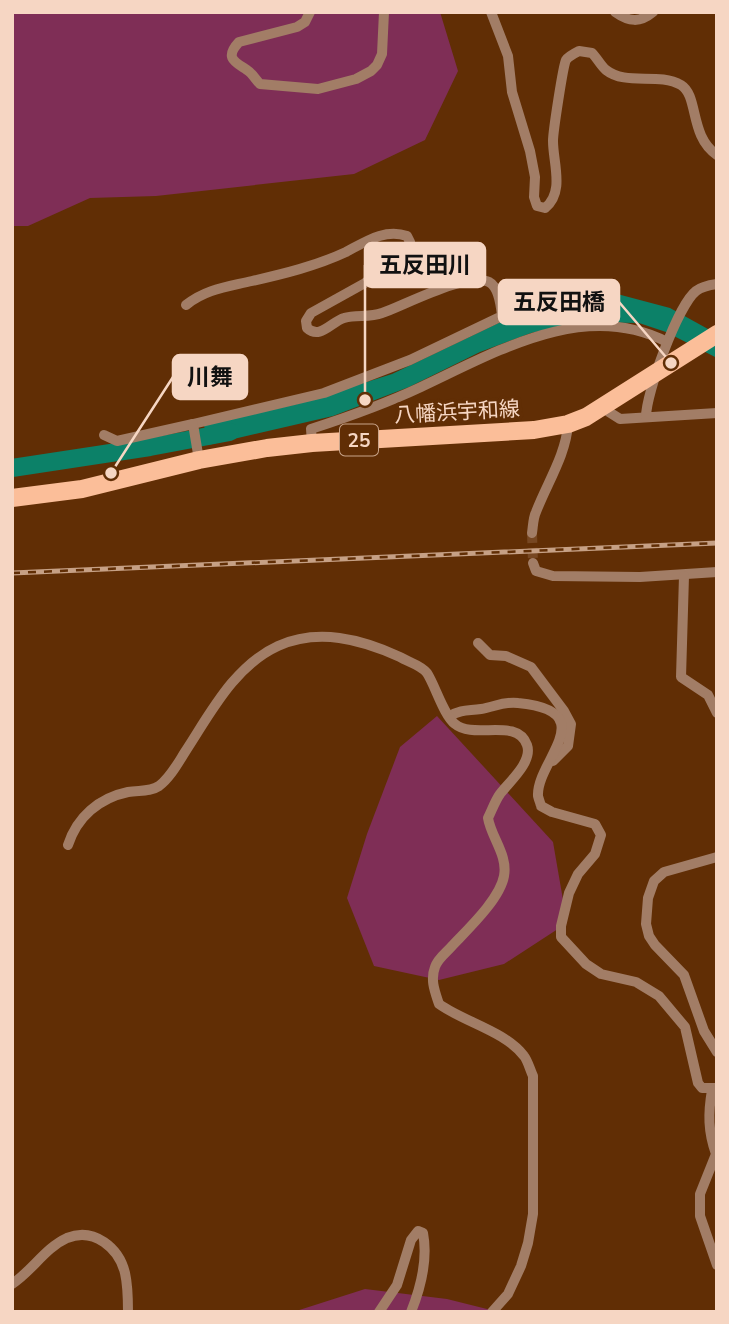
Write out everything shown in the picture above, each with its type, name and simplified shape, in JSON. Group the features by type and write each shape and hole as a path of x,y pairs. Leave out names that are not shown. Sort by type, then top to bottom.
{"main road":[{"name":"八幡浜宇和線","path":"12,498 82,489 198,456 312,443 534,430 568,424 605,405 717,334"}],"street":[{"path":"310,12 305,22 297,27 239,42 233,48 232,57 236,64 247,70 260,84 318,89 356,79 377,65 382,54 384,12"},
{"path":"491,12 508,56 512,92 530,151 537,206 545,208 552,202 556,192 557,169 553,140 563,71 566,59 579,51 592,53 606,70 618,77 656,78 681,85 689,94 697,128 706,148 717,155"},
{"path":"615,12 631,21 642,20 653,12"},
{"path":"104,435 117,441 194,426 324,393 410,360 502,316 495,287 481,279 436,289 380,314 346,317 319,332 312,332 307,328 306,321 311,313 365,283 408,247 410,242 407,236 399,233 369,240 299,270 202,293 186,305"},
{"path":"646,417 657,372 685,305 697,290 717,284"},
{"path":"312,443 311,429 378,407 469,363 556,330 607,325 669,340"},
{"path":"605,405 609,412 621,419 717,412"},
{"path":"532,533 536,512 567,435 568,424"},
{"path":"194,426 198,456"},
{"path":"533,563 536,570 552,576 684,576 717,572"},
{"path":"684,576 681,677 713,694 717,713"},
{"path":"68,845 73,830 82,817 96,805 127,792 158,787 177,765 226,689 260,657 293,640 334,636 355,640 388,652 426,673 454,724 465,729 516,733 524,740 528,747 526,760 498,796 488,818 505,868 500,886 486,908 439,958 433,978 439,1004 517,1049 525,1057 533,1076 533,1214 528,1243 508,1294 492,1312"},
{"path":"478,643 490,655 506,656 531,667 564,710 571,724 568,746 548,765"},
{"path":"450,716 461,709 480,709 505,702 542,707 558,719 561,740 540,782 538,796 541,806 552,812 595,824 601,835 595,854 578,874 569,893 561,937 586,964 601,974 636,982 659,996 685,1027 698,1083 702,1088 714,1089 709,1114 709,1136 716,1154 700,1194 700,1216 717,1265"},
{"path":"717,857 664,872 654,881 648,898 646,924 654,944 684,975 704,1031 717,1052"},
{"path":"379,1312 397,1285 411,1240 418,1231 423,1233 425,1241 424,1264 411,1312"},
{"path":"12,1284 66,1239 89,1235 97,1237 115,1251 122,1263 126,1275 128,1312"}],"shaded area":[{"path":"12,12 440,12 458,71 425,140 354,174 156,196 90,198 28,226 12,226"},
{"path":"437,716 553,842 567,923 504,964 439,980 374,966 347,898 367,834 400,747"},
{"path":"365,1289 447,1299 499,1312 293,1312"}],"water":[{"path":"606,291 670,308 717,334 717,358 666,332 639,323 578,322 531,333 480,352 409,387 333,416 208,445 204,425 297,404 392,374 511,317 564,295"}],"waterway":[{"path":"12,468 230,432"}],"tunnel":[{"path":"532,533 533,563"}],"railway":[{"path":"12,573 717,543"}],"place":[{"name":"五反田橋","path":"671,363"},
{"name":"五反田川","path":"365,400"},
{"name":"川舞","path":"111,473"}]}
